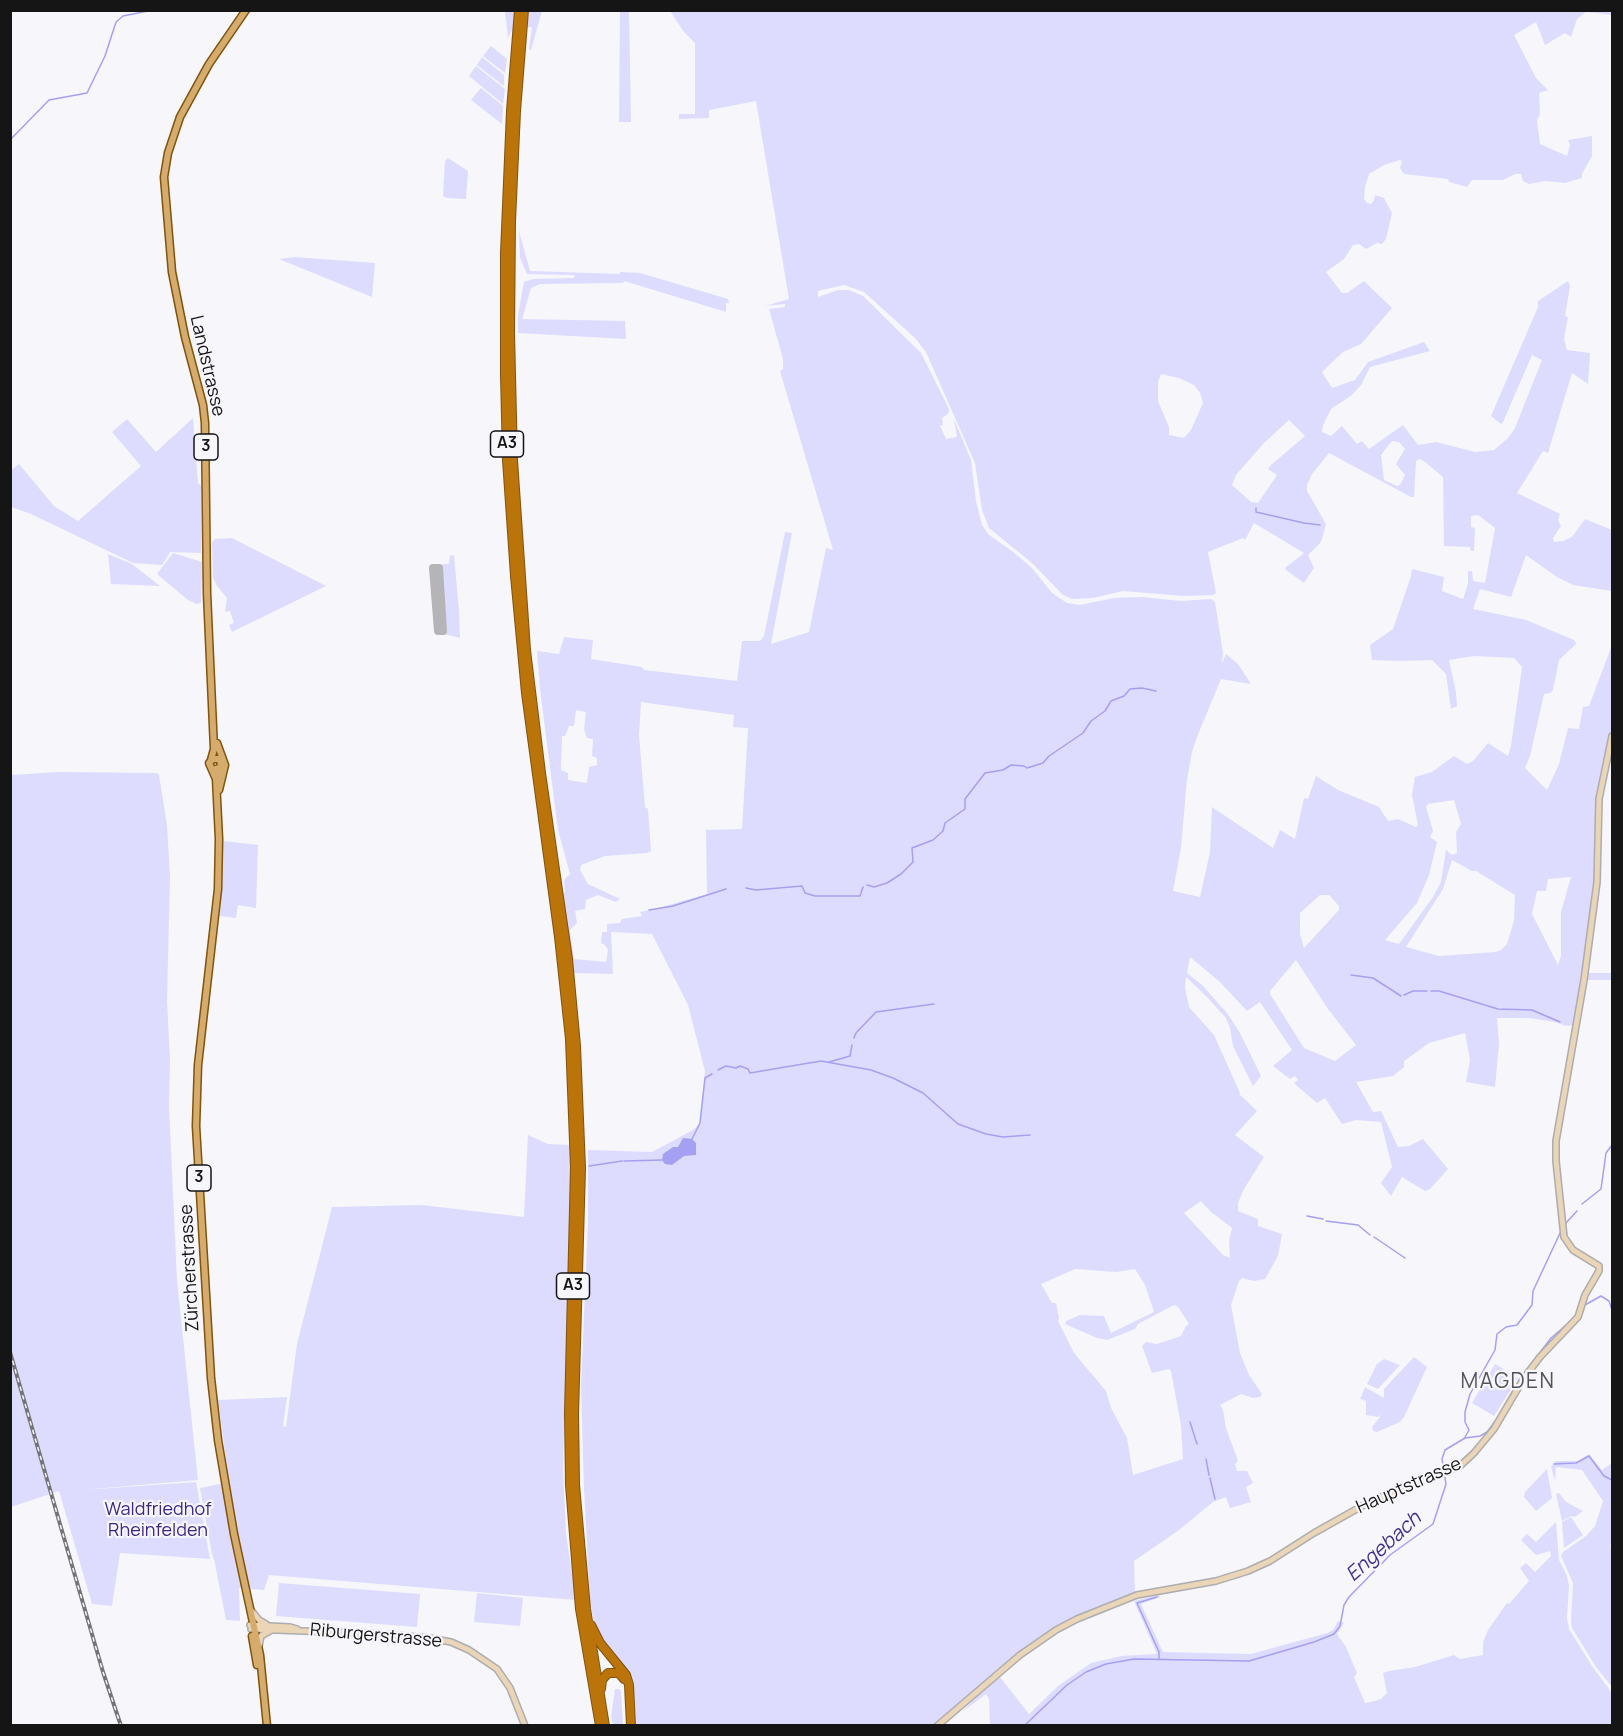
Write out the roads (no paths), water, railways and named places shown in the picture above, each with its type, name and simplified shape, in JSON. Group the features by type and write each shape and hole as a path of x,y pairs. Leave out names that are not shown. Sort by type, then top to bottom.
{"highway":[{"name":"A3","path":"519,10 510,121 505,264 507,460 521,649 536,774 571,985 579,1106 580,1205 574,1446 578,1527 601,1723"},
{"name":"A3","path":"524,10 516,111 511,242 510,355 513,460 526,650 554,877 568,1015 575,1205 569,1413 571,1515 580,1609 601,1723"},
{"path":"586,1609 597,1639 626,1675 629,1685 630,1725"},
{"path":"601,1723 603,1677 611,1671 619,1673 624,1679 630,1725"}],"main road":[{"name":"Landstrasse","path":"215,760 207,597 206,423 184,337 172,272 164,177 168,153 180,117 210,64 246,10"},
{"path":"214,733 225,765 217,796"},
{"name":"Hauptstrasse","path":"937,1725 1011,1662 1056,1630 1100,1609 1137,1595 1234,1577 1259,1567 1371,1502 1463,1464 1498,1423 1528,1372 1549,1346 1576,1320 1587,1291 1599,1271 1599,1266 1573,1250 1565,1240 1556,1161 1556,1137 1579,1010 1598,882 1599,799 1612,736"},
{"path":"215,760 221,765 216,770 209,766 215,760"},
{"name":"Zürcherstrasse","path":"216,770 218,889 198,1065 196,1108 211,1378 220,1450 242,1574 251,1610 252,1627 259,1648 267,1725"},
{"name":"Zürcherstrasse","path":"242,1574 242,1584 262,1679"},
{"path":"251,1610 269,1628 261,1636 259,1648"},
{"name":"Riburgerstrasse","path":"252,1627 429,1638 445,1641 469,1650 485,1660 507,1689 524,1725"}],"waterway":[{"path":"10,140 49,100 87,93 105,56 116,22 123,16 153,10"},
{"path":"1256,508 1256,512 1320,525"},
{"path":"867,885 874,887 887,883 901,874 913,862 912,848 933,840 943,831 945,823 965,809 965,799 985,773 1003,770 1011,765 1027,768 1043,763 1049,756 1083,733 1091,721 1105,711 1111,701 1124,696 1130,689 1142,688 1156,691"},
{"path":"746,888 756,890 802,886 805,893 815,896 860,896 863,887"},
{"path":"649,910 673,906 726,889"},
{"path":"1351,975 1373,978 1401,996"},
{"path":"1404,995 1413,991 1427,991"},
{"path":"1431,991 1439,991 1498,1009 1532,1010 1560,1022"},
{"path":"854,1038 876,1012 934,1004"},
{"path":"829,1062 850,1056 852,1045"},
{"path":"718,1070 726,1066 736,1068 740,1066 748,1069 750,1073 821,1061 871,1070 923,1093 958,1124 986,1134 1003,1137 1030,1135"},
{"path":"691,1141 700,1123 705,1078 712,1074"},
{"path":"1582,1204 1601,1189 1606,1153 1612,1145"},
{"path":"624,1161 662,1160"},
{"path":"589,1166 622,1161"},
{"path":"1565,1224 1577,1211"},
{"path":"1307,1216 1323,1219"},
{"path":"1326,1221 1358,1225 1370,1235"},
{"path":"1465,1437 1469,1430 1465,1422 1465,1412 1470,1394 1495,1350 1497,1334 1506,1327 1517,1325 1532,1305 1533,1291 1561,1231"},
{"path":"1374,1237 1405,1258"},
{"path":"1585,1305 1601,1296 1609,1301 1612,1310"},
{"path":"1525,1372 1551,1338 1565,1326"},
{"path":"1500,1413 1522,1376"},
{"name":"Engebach","path":"1024,1726 1067,1685 1086,1672 1106,1664 1134,1659 1249,1661 1334,1634 1340,1626 1344,1605 1349,1597 1390,1555 1433,1524 1446,1484 1442,1459 1445,1450 1465,1438 1480,1436 1487,1432 1496,1420"},
{"path":"1190,1422 1197,1444"},
{"path":"1554,1464 1576,1463 1589,1456 1604,1476 1612,1480"},
{"path":"1206,1459 1209,1475"},
{"path":"1210,1478 1215,1499"},
{"path":"1157,1597 1137,1603 1159,1652 1159,1658"}],"railway":[{"path":"10,1352 103,1672 121,1726"}],"district":[{"name":"MAGDEN","path":"1508,1382"}],"park label":[{"name":"Waldfriedhof Rheinfelden","path":"158,1520"}]}
